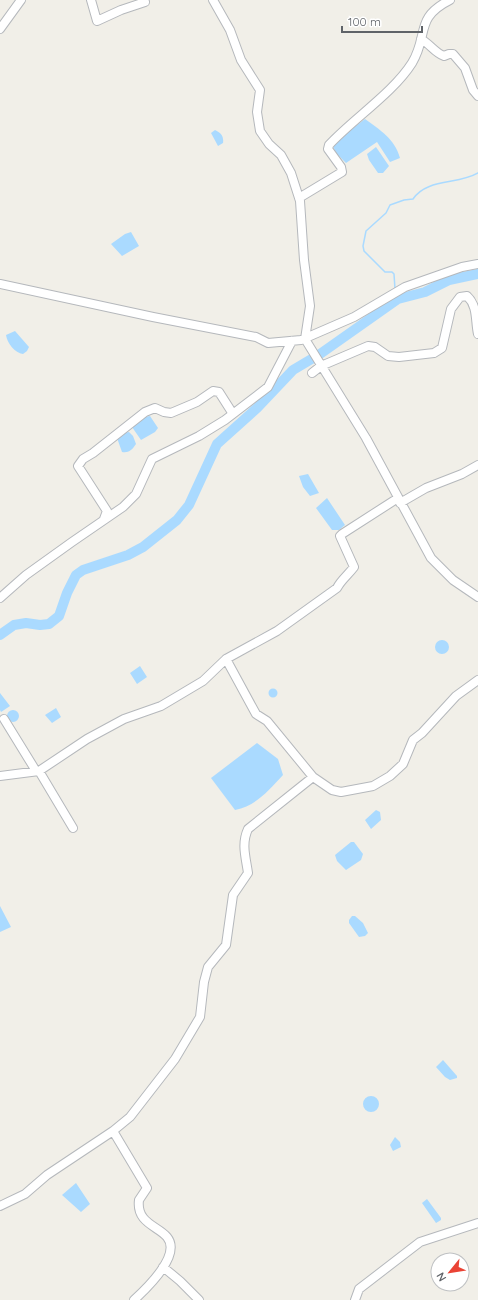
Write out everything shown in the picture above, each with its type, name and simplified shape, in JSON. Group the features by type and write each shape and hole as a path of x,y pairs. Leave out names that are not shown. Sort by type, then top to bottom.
{"street":[{"path":"0,29 21,0"},
{"path":"91,0 97,21 121,10 145,2"},
{"path":"213,0 230,30 241,60 260,90 257,112 260,131 269,144 281,155 291,173 299,198 304,260 310,306 305,339 366,438 431,558 453,580 478,596"},
{"path":"299,198 342,172 341,167 328,149 329,145 398,79 411,64 422,39 424,23 430,13 450,0"},
{"path":"422,39 439,55 444,56 453,54 465,68 473,90 478,96"},
{"path":"0,284 153,317 256,337 268,343 305,339 354,317 405,287 462,267 478,264"},
{"path":"312,372 320,364 368,346 375,347 388,356 399,357 434,353 442,348 451,309 460,297 467,296 471,300 474,307 478,334"},
{"path":"0,598 26,575 104,518 123,507 136,494 152,459 199,436 233,414 268,387 292,341"},
{"path":"104,518 107,511 78,466 83,458 93,453 145,412 155,408 164,412 171,412 197,402 213,391 219,392 233,414"},
{"path":"0,776 38,771 87,739 124,719 161,706 203,681 226,659 277,631 337,588 340,581 349,575 354,567 340,536 342,534 399,500 462,474 478,465"},
{"path":"226,659 256,714 267,721 313,777 332,790 341,792 373,786 390,776 403,764 413,740 422,733 456,696 478,680"},
{"path":"4,719 74,828"},
{"path":"0,1206 25,1194 47,1175 113,1131 130,1117 175,1059 200,1017 204,982 208,967 226,945 233,895 248,873 244,852 248,829 313,777"},
{"path":"113,1131 147,1188 139,1200 141,1211 148,1224 167,1236 170,1242 170,1255 152,1283 134,1300"},
{"path":"355,1300 359,1289 420,1242 478,1223"},
{"path":"163,1266 198,1300"}],"water":[{"path":"365,119 391,140 398,151 400,158 390,162 377,142 346,163 336,153 332,144"},
{"path":"215,130 223,138 223,143 218,146 211,133"},
{"path":"376,147 389,166 383,173 378,173 369,160 367,154"},
{"path":"131,232 139,246 122,256 111,244 125,234"},
{"path":"15,331 29,347 23,354 14,350 7,338 6,335"},
{"path":"150,416 158,428 155,432 141,440 132,427 144,417"},
{"path":"129,432 133,436 136,444 130,451 122,452 117,438 123,433"},
{"path":"308,474 319,493 310,496 303,487 299,476"},
{"path":"327,498 345,525 339,530 332,530 316,508"},
{"path":"439,640 445,640 449,644 449,650 445,654 439,654 435,650 435,644"},
{"path":"140,666 147,677 137,684 130,673"},
{"path":"273,688 278,693 273,698 268,693"},
{"path":"0,693 10,706 1,712 0,710"},
{"path":"56,708 61,717 52,723 45,715"},
{"path":"15,710 18,711 18,721 11,722 8,721 7,714 8,711"},
{"path":"257,743 278,759 283,775 262,797 250,805 235,810 211,778"},
{"path":"376,810 380,812 381,820 371,829 365,820"},
{"path":"351,842 354,842 363,854 361,860 346,870 337,861 335,855"},
{"path":"0,906 11,927 0,932"},
{"path":"352,916 355,916 363,923 368,933 365,936 359,937 349,923"},
{"path":"443,1060 457,1076 457,1078 450,1080 445,1077 436,1067"},
{"path":"371,1096 378,1101 379,1104 374,1111 371,1112 364,1107 363,1104 368,1097"},
{"path":"395,1137 400,1142 401,1147 393,1151 390,1145"},
{"path":"76,1183 90,1204 81,1212 62,1195"},
{"path":"427,1199 441,1218 441,1220 436,1223 422,1203"}],"waterway":[{"path":"395,289 394,274 392,272 385,272 364,251 363,246 366,231 386,213 390,205 404,200 413,199 419,192 434,185 470,177 478,173"},
{"path":"0,635 14,625 26,623 40,625 49,624 59,616 67,593 76,575 83,570 128,555 143,547 177,520 189,505 217,444 257,408 293,370 320,354 398,299 425,292 449,280 478,274"},
{"path":"396,294 398,299"}]}
